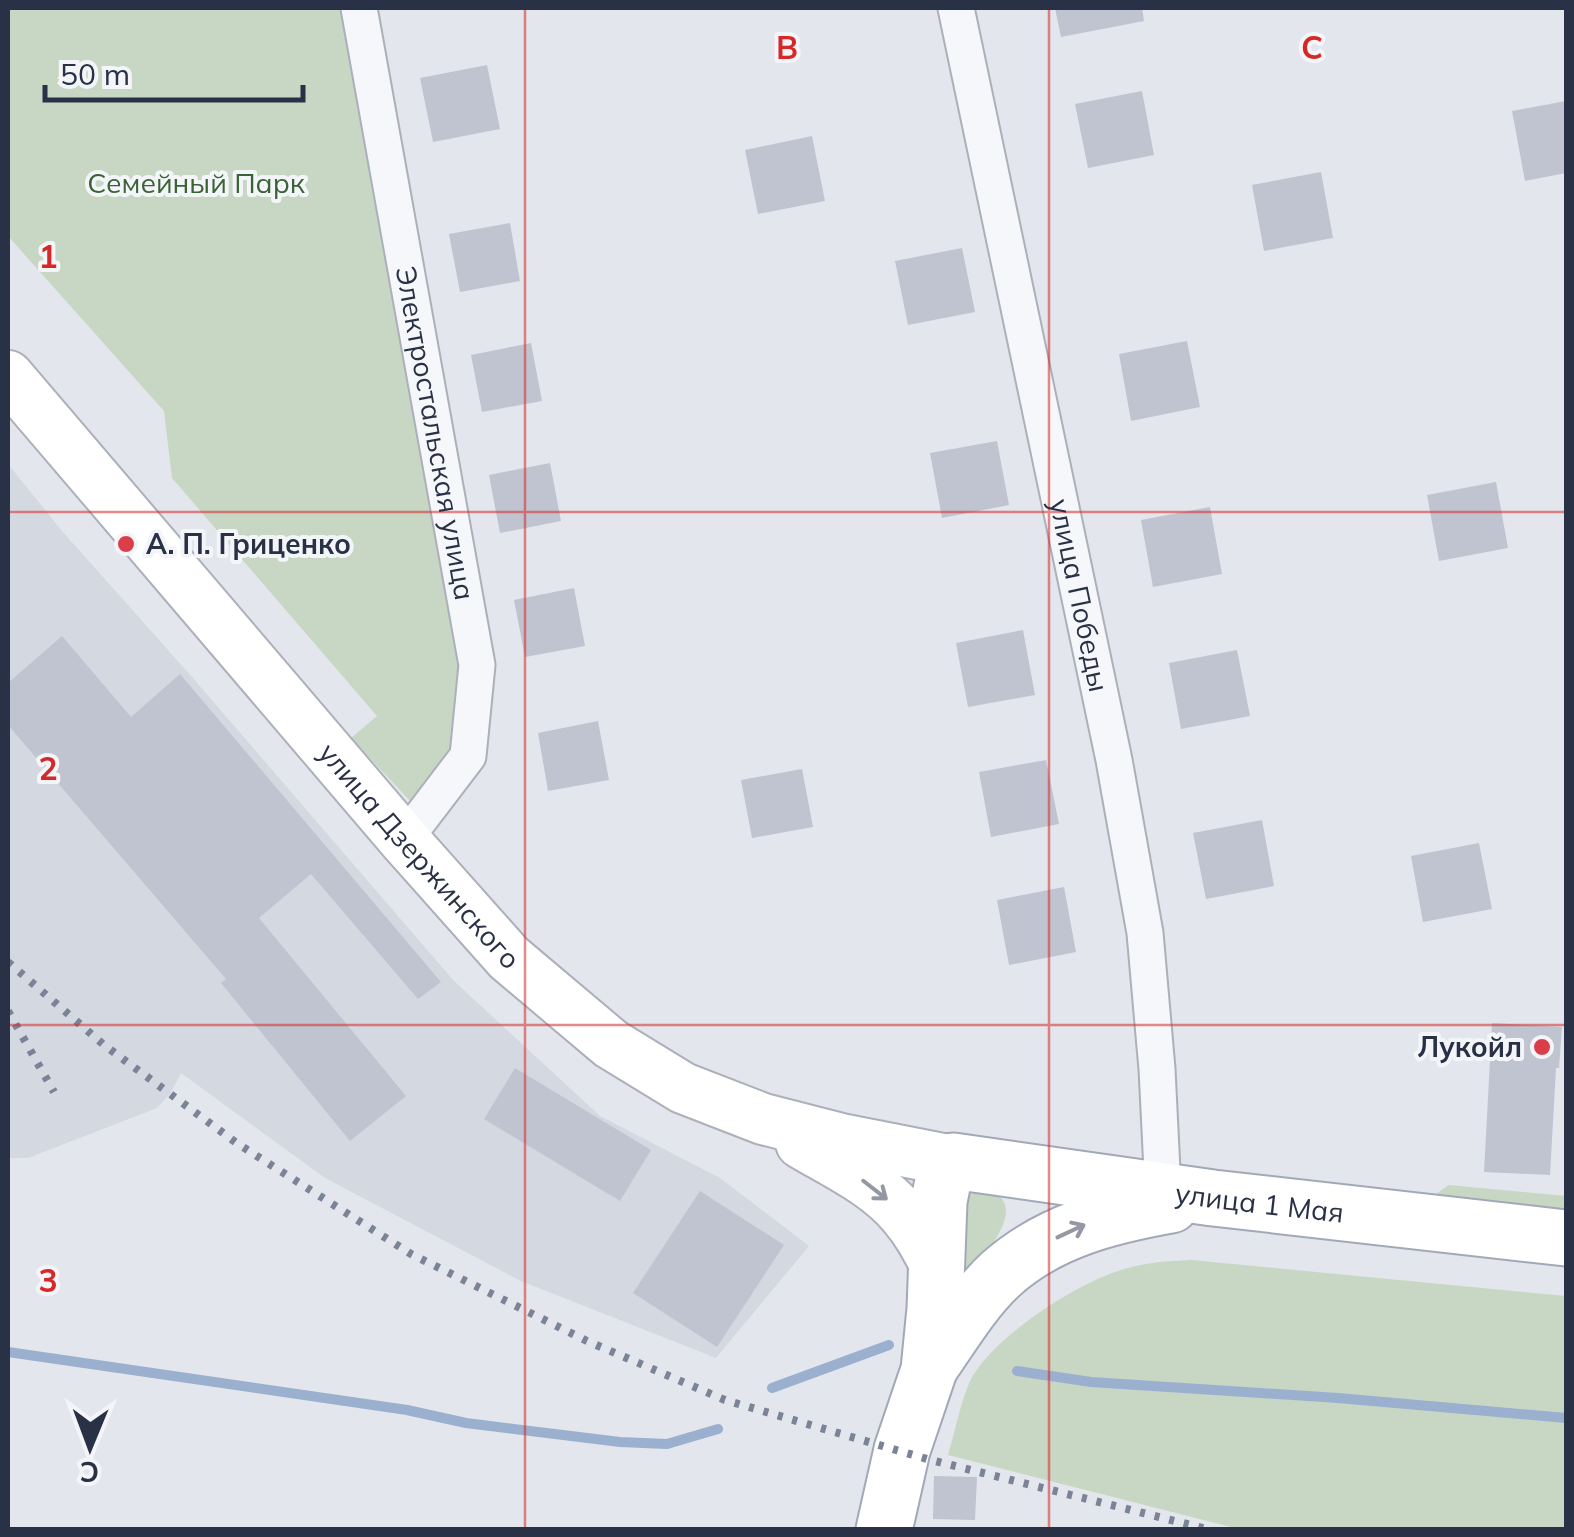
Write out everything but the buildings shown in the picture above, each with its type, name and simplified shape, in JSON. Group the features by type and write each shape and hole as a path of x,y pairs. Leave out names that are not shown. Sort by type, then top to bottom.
{"main road":[{"name":"улица Дзержинского","path":"8,376 509,958 611,1044 683,1088 763,1119 841,1139 954,1160"},
{"path":"763,1119 870,1184 920,1234 937,1268"},
{"name":"улица 1 Мая","path":"954,1160 1188,1195 1566,1238"},
{"path":"884,1530 902,1450 929,1370 939,1201 943,1181 954,1160"},
{"path":"1001,1274 1019,1224 1017,1170"},
{"path":"929,1370 965,1315 1001,1274 1044,1244 1083,1225 1188,1195"}],"street":[{"name":"Электростальская улица","path":"358,8 478,666 468,756 404,840"},
{"name":"улица Победы","path":"956,8 1114,760 1145,934 1157,1069 1188,1195"}],"shaded area":[{"path":"8,464 454,981 600,1116 720,1178 809,1246 716,1358 521,1281 325,1178 181,1073 157,1108 28,1158 8,1158"}],"green space":[{"name":"Семейный Парк","path":"8,8 342,8 462,666 453,745 413,804 351,738 377,716 172,478 164,411 8,236"},
{"path":"1449,1185 1566,1196 1566,1221 1433,1196"},
{"path":"984,1191 999,1196 1006,1215 996,1239 965,1279 958,1212 967,1195"},
{"path":"1191,1260 1566,1296 1566,1529 1235,1528 948,1455 970,1381 1014,1332 1055,1302 1115,1272"}],"waterway":[{"path":"772,1388 889,1345"},
{"path":"8,1352 407,1410 466,1423 620,1442 667,1444 718,1429"},
{"path":"1017,1371 1091,1382 1566,1418"}],"railway":[{"path":"8,962 104,1045 238,1144 411,1254 587,1341 725,1400 927,1459 1211,1530"},
{"path":"8,1011 54,1092"}],"place":[{"name":"А. П. Гриценко","path":"126,544"},
{"name":"Лукойл","path":"1542,1047"}]}
